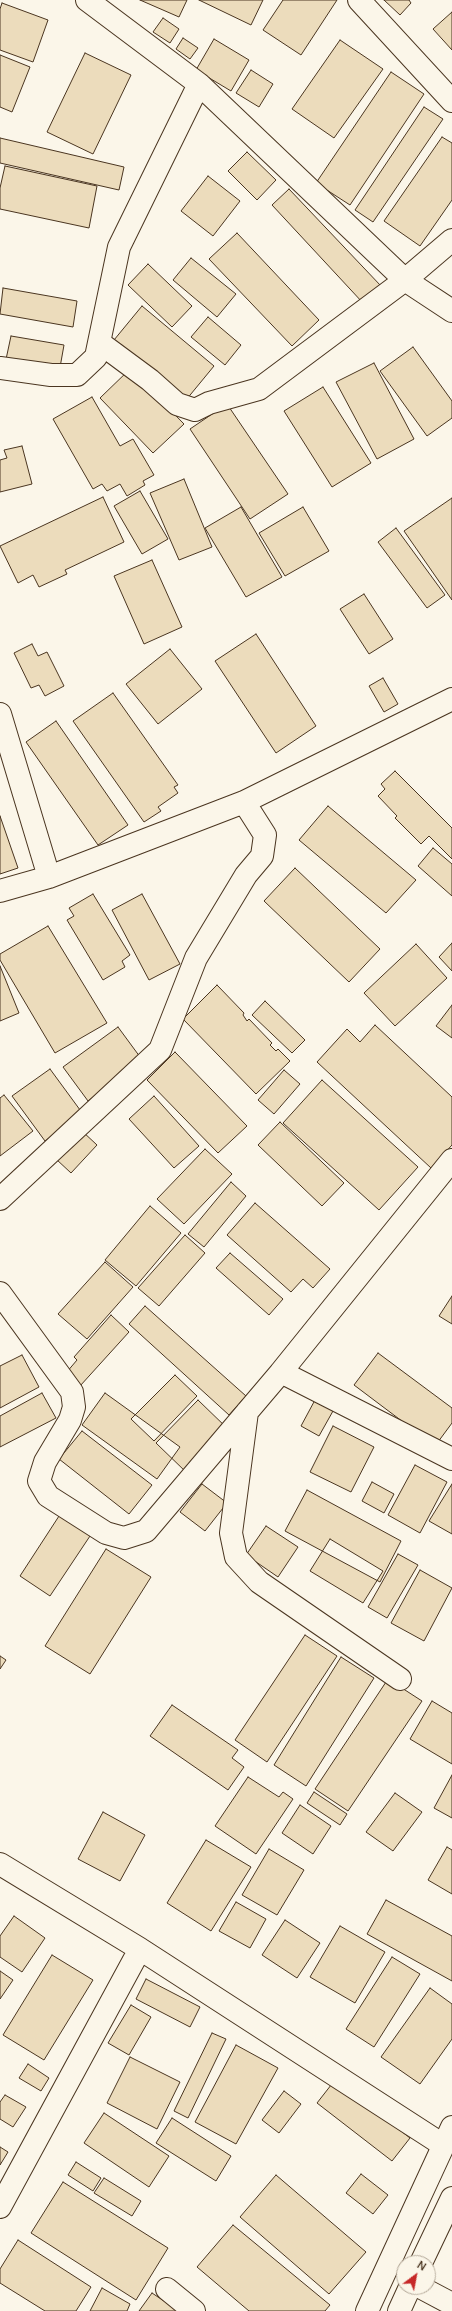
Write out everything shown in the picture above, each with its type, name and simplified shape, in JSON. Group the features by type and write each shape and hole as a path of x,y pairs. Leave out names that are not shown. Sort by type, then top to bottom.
{"street":[{"path":"87,0 200,84 405,280 452,311"},
{"path":"359,0 452,101"},
{"path":"0,368 51,375 77,375 96,357 119,247 200,84"},
{"path":"100,342 150,380 177,404 195,410 209,403 259,389 405,280 452,240"},
{"path":"0,891 49,877 244,802 452,699"},
{"path":"0,714 49,877"},
{"path":"0,1199 160,1050 196,958 246,875 262,856 265,835 244,802"},
{"path":"0,1293 72,1392 74,1407 70,1420 45,1462 39,1481 48,1496 106,1533 124,1538 146,1531 281,1372 452,1160"},
{"path":"281,1372 452,1459"},
{"path":"248,1412 231,1533 236,1557 259,1582 400,1679"},
{"path":"0,1864 447,2136 367,2311"},
{"path":"0,2207 140,1949"},
{"path":"425,2255 452,2198"},
{"path":"167,2289 194,2311"},
{"path":"399,2311 406,2295"},
{"path":"435,2295 452,2304"}],"building":[{"path":"140,0 187,0 179,17"},
{"path":"199,0 263,0 251,25"},
{"path":"283,0 337,0 301,55 263,30"},
{"path":"384,0 409,0 411,3 400,15"},
{"path":"2,3 48,20 33,62 0,50 0,9"},
{"path":"452,12 452,50 433,29"},
{"path":"163,18 179,29 170,43 153,32"},
{"path":"183,38 198,48 190,59 176,49"},
{"path":"214,39 249,60 231,91 196,70"},
{"path":"340,40 383,69 334,138 292,109"},
{"path":"85,53 131,75 93,154 47,132"},
{"path":"0,55 30,67 12,112 0,107"},
{"path":"251,70 273,84 259,107 236,93"},
{"path":"391,72 424,94 350,205 316,183"},
{"path":"424,107 443,119 373,222 355,210"},
{"path":"442,137 452,143 452,200 420,246 384,221"},
{"path":"0,138 124,167 119,190 0,163"},
{"path":"247,152 276,180 257,200 228,171"},
{"path":"5,166 97,186 89,228 0,209 0,188"},
{"path":"208,176 240,201 213,236 181,211"},
{"path":"289,189 381,286 363,303 272,205"},
{"path":"237,233 319,320 292,346 209,259"},
{"path":"191,258 236,294 217,317 173,280"},
{"path":"148,264 192,306 172,327 128,285"},
{"path":"3,288 77,301 73,327 0,314"},
{"path":"142,306 214,366 186,400 114,340"},
{"path":"208,317 241,345 225,365 191,337"},
{"path":"11,336 64,345 59,373 5,364"},
{"path":"413,347 452,401 452,418 427,436 380,371"},
{"path":"374,363 414,439 377,459 336,382"},
{"path":"130,369 184,424 153,453 100,398"},
{"path":"323,387 371,463 332,487 284,411"},
{"path":"92,397 120,446 133,439 154,475 143,481 145,485 127,496 120,484 107,491 102,484 93,489 53,419"},
{"path":"227,404 288,494 250,519 190,429"},
{"path":"22,446 32,484 0,492 0,460 7,458 4,450"},
{"path":"184,479 212,547 179,560 150,493"},
{"path":"140,491 168,539 142,554 114,506"},
{"path":"103,497 124,542 65,570 67,574 39,587 33,575 18,583 0,546"},
{"path":"452,498 452,600 404,531"},
{"path":"241,507 282,577 246,597 205,528"},
{"path":"303,507 329,551 285,576 259,533"},
{"path":"396,528 445,595 427,608 378,542"},
{"path":"152,560 182,627 144,644 114,576"},
{"path":"364,594 393,639 369,654 340,609"},
{"path":"256,634 316,726 276,753 215,661"},
{"path":"32,644 38,656 47,652 64,686 45,696 39,685 31,688 14,653"},
{"path":"170,649 202,689 158,724 126,684"},
{"path":"383,678 398,704 384,712 369,686"},
{"path":"113,693 178,785 174,787 178,793 158,807 161,811 144,822 73,721"},
{"path":"56,721 128,825 98,845 26,742"},
{"path":"395,771 452,828 452,859 429,836 421,844 395,818 397,816 378,796 385,789 381,784"},
{"path":"328,806 416,880 386,913 299,840"},
{"path":"0,816 18,868 0,874"},
{"path":"433,848 452,864 452,896 418,866"},
{"path":"295,868 380,949 349,982 264,901"},
{"path":"93,894 130,955 122,961 125,967 103,980 67,920 74,916 69,908"},
{"path":"142,894 180,964 149,980 112,910"},
{"path":"48,926 107,1023 55,1053 0,960 0,954"},
{"path":"452,943 452,971 439,957"},
{"path":"416,944 447,978 395,1026 364,993"},
{"path":"0,966 19,1013 0,1021"},
{"path":"217,985 244,1013 243,1015 247,1021 249,1019 272,1043 270,1045 276,1051 278,1049 290,1061 256,1094 183,1019"},
{"path":"265,1001 305,1040 292,1053 252,1015"},
{"path":"452,1005 452,1038 436,1026"},
{"path":"375,1025 452,1097 452,1145 431,1168 317,1062 347,1029 360,1042"},
{"path":"118,1027 143,1061 88,1101 63,1067"},
{"path":"175,1052 247,1126 218,1153 147,1080"},
{"path":"50,1069 83,1114 45,1141 12,1096"},
{"path":"284,1070 300,1084 274,1114 258,1100"},
{"path":"322,1080 418,1167 379,1210 283,1123"},
{"path":"4,1095 33,1131 0,1156 0,1098"},
{"path":"154,1096 199,1146 174,1168 129,1119"},
{"path":"280,1122 344,1183 322,1206 258,1145"},
{"path":"82,1131 97,1145 71,1173 56,1159"},
{"path":"205,1149 232,1174 184,1224 157,1199"},
{"path":"231,1182 246,1196 204,1247 188,1234"},
{"path":"255,1203 330,1269 313,1288 303,1279 291,1292 227,1235"},
{"path":"150,1206 181,1233 136,1286 105,1260"},
{"path":"185,1235 205,1253 159,1306 138,1288"},
{"path":"230,1253 283,1299 269,1315 216,1268"},
{"path":"105,1262 133,1287 87,1339 58,1314"},
{"path":"452,1296 452,1324 439,1316"},
{"path":"145,1306 246,1396 229,1415 129,1324"},
{"path":"111,1315 129,1332 80,1386 66,1373 77,1360 74,1357"},
{"path":"378,1353 452,1408 452,1423 435,1446 354,1385"},
{"path":"22,1355 39,1387 0,1408 0,1366"},
{"path":"175,1375 197,1396 154,1441 131,1419"},
{"path":"42,1393 56,1418 0,1447 0,1416"},
{"path":"105,1393 180,1447 157,1479 82,1425"},
{"path":"198,1400 229,1430 187,1473 156,1443"},
{"path":"315,1400 333,1411 319,1436 301,1426"},
{"path":"333,1426 374,1447 351,1492 310,1472"},
{"path":"82,1431 152,1485 129,1514 59,1459"},
{"path":"415,1465 447,1482 420,1533 388,1515"},
{"path":"372,1482 394,1494 384,1513 362,1501"},
{"path":"202,1484 227,1503 205,1531 180,1512"},
{"path":"452,1484 452,1534 429,1521"},
{"path":"307,1490 401,1541 380,1582 285,1531"},
{"path":"61,1513 92,1533 50,1596 20,1576"},
{"path":"266,1526 298,1547 278,1577 246,1555"},
{"path":"330,1539 383,1571 363,1603 310,1571"},
{"path":"106,1549 151,1577 90,1674 45,1646"},
{"path":"398,1554 418,1565 387,1618 368,1607"},
{"path":"420,1570 452,1588 424,1641 391,1623"},
{"path":"305,1635 337,1656 267,1762 235,1740"},
{"path":"0,1656 6,1660 0,1669"},
{"path":"341,1657 374,1678 306,1786 274,1765"},
{"path":"388,1679 422,1701 348,1811 315,1789"},
{"path":"432,1701 452,1713 452,1764 410,1739"},
{"path":"172,1705 238,1750 232,1758 244,1767 228,1790 150,1736"},
{"path":"452,1775 452,1818 434,1808"},
{"path":"248,1777 279,1797 283,1792 293,1799 256,1854 215,1826"},
{"path":"314,1792 347,1814 340,1825 307,1803"},
{"path":"395,1793 422,1812 393,1851 366,1832"},
{"path":"300,1805 331,1826 313,1854 282,1833"},
{"path":"103,1812 145,1835 120,1881 78,1859"},
{"path":"206,1840 251,1867 211,1931 167,1903"},
{"path":"447,1847 452,1850 452,1894 428,1880"},
{"path":"269,1849 304,1870 277,1915 242,1895"},
{"path":"386,1900 452,1936 452,1981 367,1934"},
{"path":"236,1902 266,1919 250,1948 219,1931"},
{"path":"14,1916 45,1938 22,1972 0,1957 0,1936"},
{"path":"285,1920 320,1943 297,1978 262,1955"},
{"path":"340,1926 385,1952 355,2003 310,1977"},
{"path":"52,1955 93,1980 44,2060 3,2035"},
{"path":"392,1957 420,1974 374,2047 346,2029"},
{"path":"0,1971 13,1980 0,1999"},
{"path":"146,1979 200,2007 190,2027 136,1999"},
{"path":"430,1988 452,2004 452,2039 420,2084 381,2057"},
{"path":"131,2005 151,2017 129,2055 108,2043"},
{"path":"212,2033 226,2039 188,2118 174,2111"},
{"path":"236,2045 278,2068 236,2144 195,2122"},
{"path":"130,2057 180,2082 157,2129 107,2103"},
{"path":"28,2064 49,2078 41,2091 19,2078"},
{"path":"335,2080 410,2138 392,2161 317,2103"},
{"path":"284,2091 301,2104 279,2133 262,2120"},
{"path":"5,2095 26,2107 13,2127 0,2119 0,2102"},
{"path":"104,2113 169,2156 149,2187 84,2143"},
{"path":"172,2118 231,2156 216,2181 156,2143"},
{"path":"0,2147 8,2152 0,2165"},
{"path":"76,2162 101,2178 93,2191 68,2175"},
{"path":"361,2174 388,2195 373,2214 346,2193"},
{"path":"276,2175 366,2252 329,2294 240,2217"},
{"path":"104,2178 141,2201 132,2216 94,2193"},
{"path":"63,2182 168,2248 136,2300 31,2233"},
{"path":"233,2225 330,2305 325,2311 249,2311 197,2267"},
{"path":"18,2240 91,2287 76,2311 45,2311 0,2283 0,2269"},
{"path":"102,2288 130,2304 127,2311 90,2311"},
{"path":"152,2293 179,2311 139,2311"}]}
